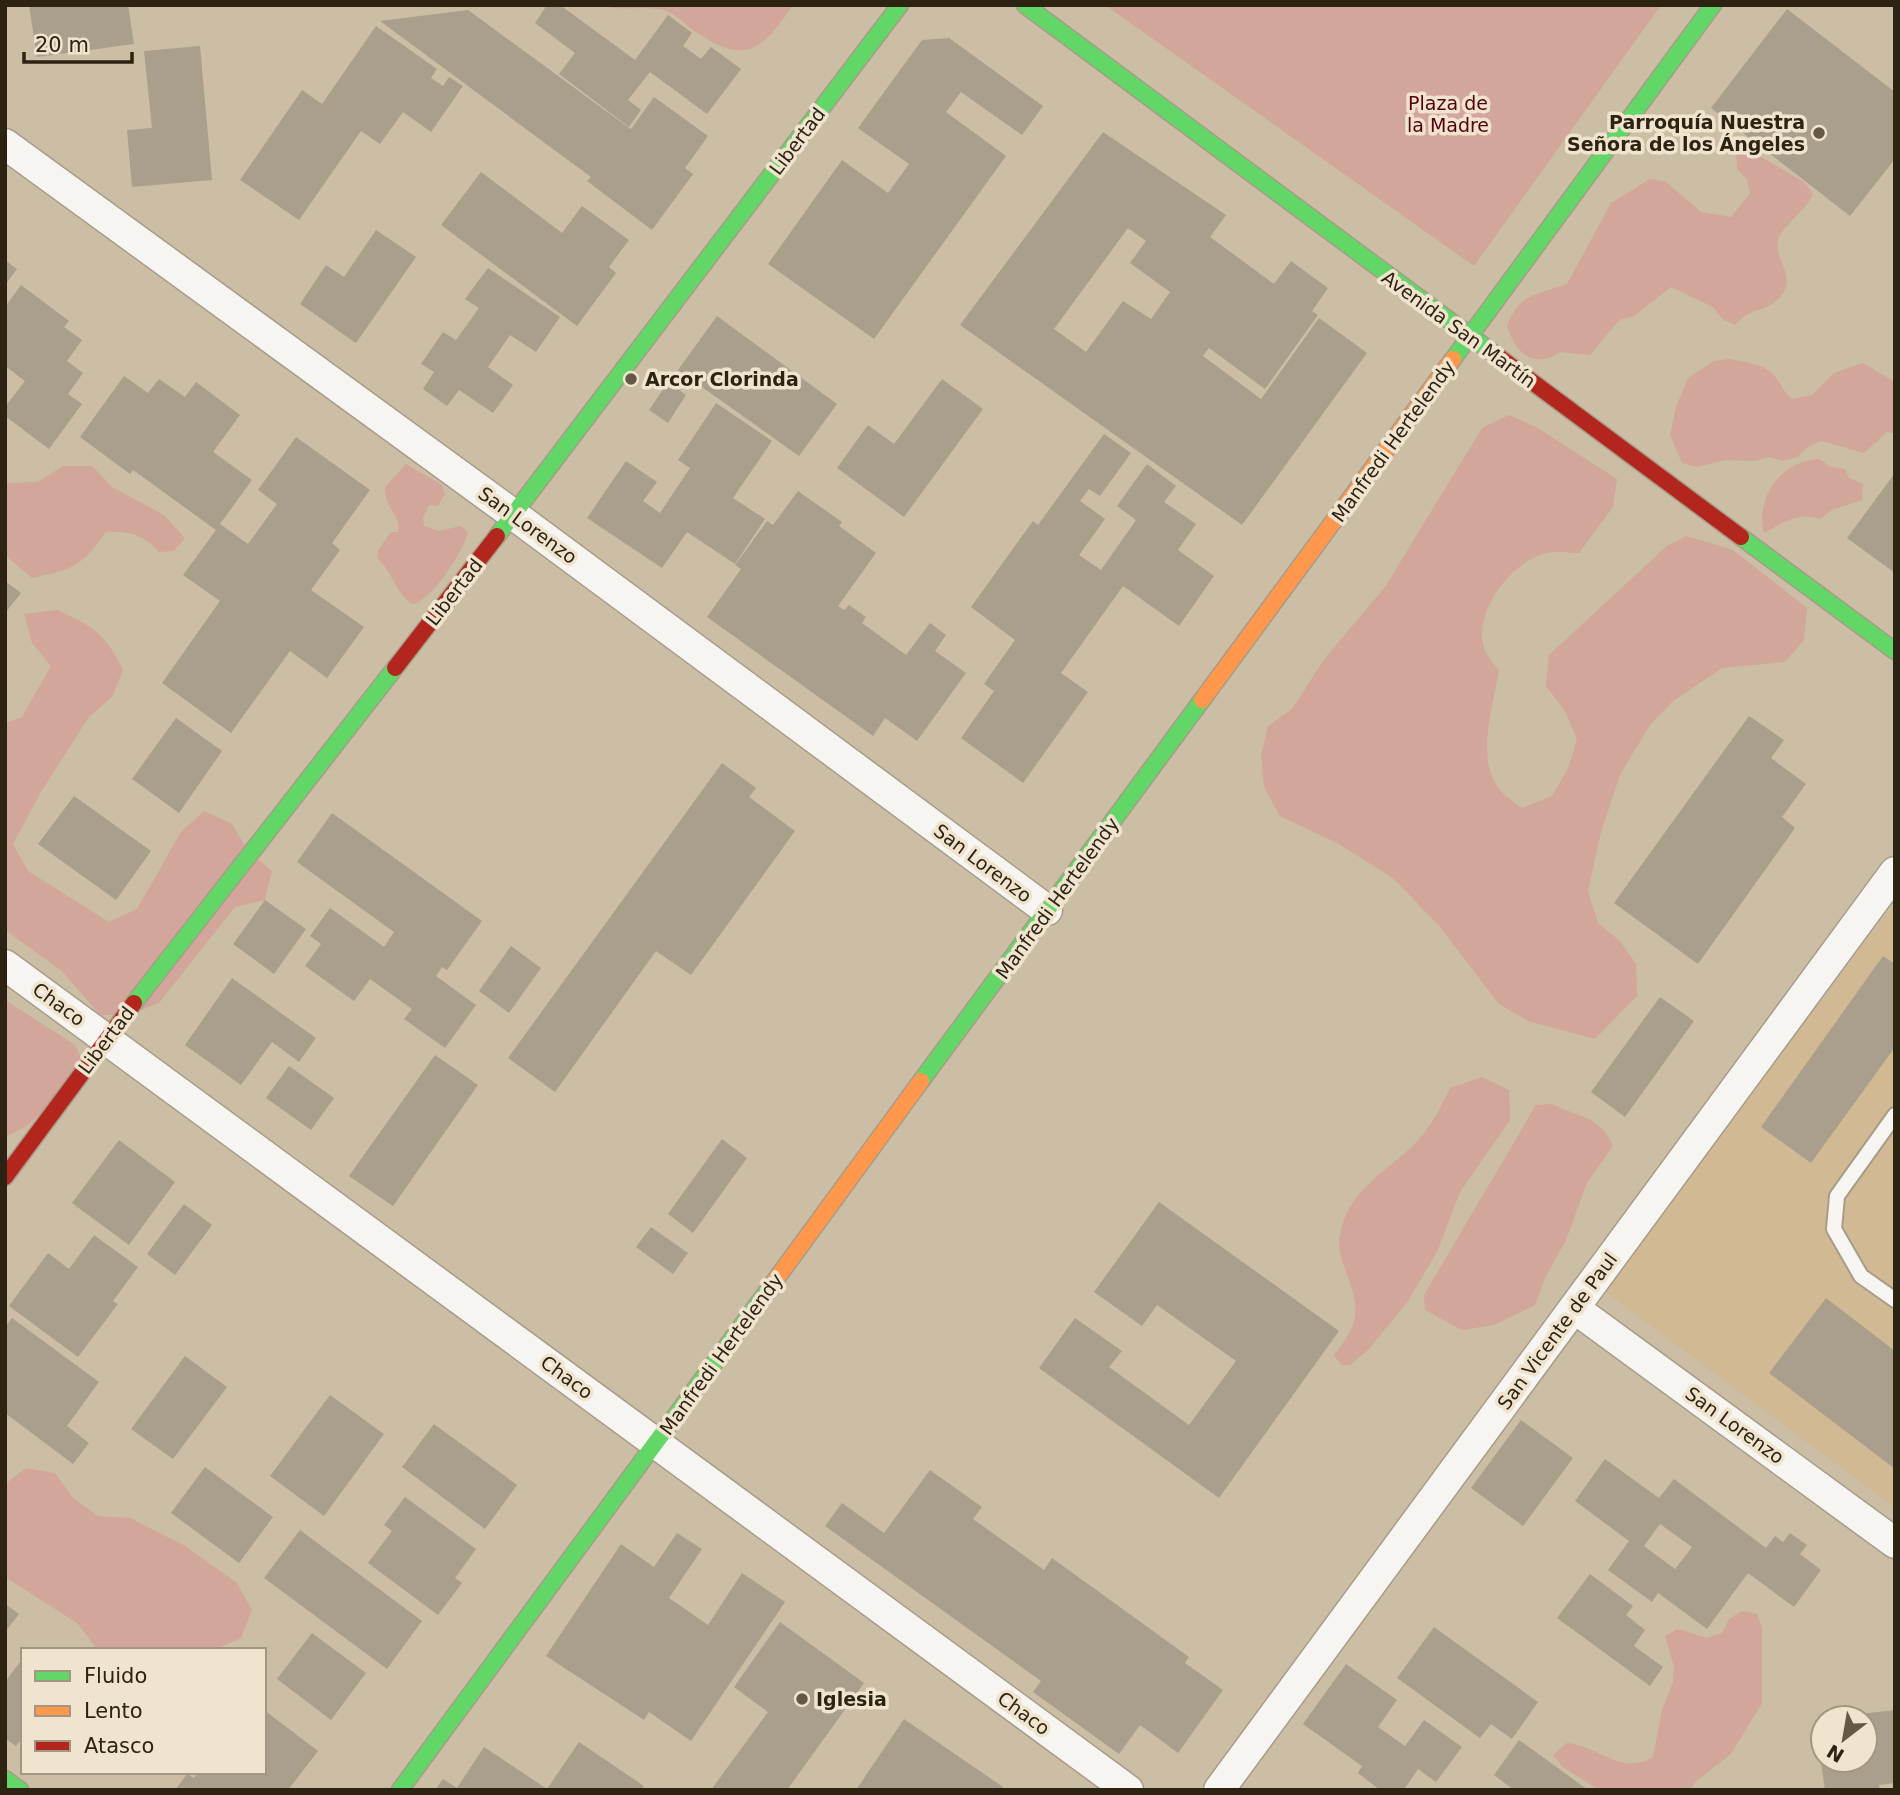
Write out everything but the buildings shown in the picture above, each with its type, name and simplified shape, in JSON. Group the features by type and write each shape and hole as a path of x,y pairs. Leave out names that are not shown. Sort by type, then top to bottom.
{"street":[{"name":"Libertad","path":"5,1177 106,1039 514,514 900,5"},
{"name":"Avenida San Martín","path":"1025,5 1895,651"},
{"name":"Manfredi Hertelendy","path":"400,1790 1713,5"},
{"name":"San Lorenzo","path":"5,145 514,514 1047,910"},
{"name":"San Vicente de Paul","path":"1219,1790 1895,873"},
{"name":"Chaco","path":"5,965 1128,1790"},
{"name":"San Lorenzo","path":"1574,1308 1895,1543"},
{"path":"5,1779 20,1790"}],"lane":[{"path":"1895,1115 1837,1196 1834,1229 1861,1276 1895,1300"}],"shaded area":[{"path":"1895,903 1895,1508 1603,1290"}],"green space":[{"path":"600,5 793,5 770,35 759,44 749,49 737,50 708,40 667,11"},
{"name":"Plaza de la Madre","path":"1105,5 1661,5 1474,266"},
{"path":"1751,151 1804,182 1813,194 1778,241 1787,278 1783,293 1776,301 1746,315 1735,325 1722,319 1713,307 1671,287 1634,316 1619,320 1590,355 1560,352 1551,357 1534,359 1520,351 1507,326 1512,315 1530,297 1567,284 1611,203 1650,179 1665,181 1701,212 1731,217 1750,193 1747,179 1737,169 1736,154"},
{"path":"1729,359 1752,363 1768,370 1792,399 1812,395 1834,373 1863,363 1895,382 1895,434 1887,432 1864,453 1821,441 1808,447 1797,457 1783,461 1769,457 1754,461 1725,460 1697,467 1682,463 1670,435 1676,407 1688,378 1714,361"},
{"path":"1509,415 1536,427 1617,479 1613,507 1579,553 1551,552 1521,566 1499,588 1485,616 1482,630 1484,647 1499,671 1488,732 1488,764 1500,790 1522,808 1552,796 1568,769 1577,739 1565,711 1546,686 1549,655 1667,546 1686,536 1733,550 1807,608 1804,640 1785,662 1722,668 1672,702 1650,725 1620,775 1601,832 1588,891 1598,923 1620,941 1636,964 1637,996 1595,1039 1528,1021 1499,1004 1440,927 1394,879 1339,844 1280,816 1264,787 1261,756 1268,726 1292,709 1325,658 1385,587 1482,428"},
{"path":"1819,459 1831,467 1845,469 1849,478 1863,484 1862,500 1832,510 1820,519 1798,517 1764,533 1763,507 1774,483 1793,466"},
{"path":"406,464 442,485 445,494 438,506 429,505 423,518 424,526 439,531 461,526 468,533 460,551 438,584 414,604 404,597 377,558 378,550 391,532 398,532 399,526 388,502 385,487"},
{"path":"63,466 92,466 112,487 164,515 185,538 174,551 159,552 135,535 106,532 75,565 32,578 5,555 5,479 8,483 38,482"},
{"path":"57,610 97,632 110,647 123,670 112,697 89,717 41,792 13,844 28,871 109,922 137,909 181,832 204,811 232,824 248,851 272,871 265,900 235,907 159,1003 129,1015 100,1015 62,971 5,930 5,723 22,717 51,666 32,643 24,614"},
{"path":"5,1000 75,1045 88,1072 27,1126 5,1137"},
{"path":"1482,1077 1509,1090 1510,1120 1460,1192 1438,1250 1408,1301 1369,1349 1350,1365 1341,1365 1334,1355 1344,1342 1355,1317 1354,1295 1340,1252 1339,1240 1347,1213 1364,1189 1420,1138 1450,1088"},
{"path":"1552,1104 1596,1123 1613,1146 1587,1183 1566,1240 1545,1278 1535,1305 1494,1325 1462,1330 1425,1310 1424,1295 1536,1105"},
{"path":"26,1468 55,1473 73,1498 98,1516 130,1518 185,1546 237,1583 252,1610 241,1638 218,1648 96,1648 77,1623 5,1577 5,1484"},
{"path":"1742,1611 1757,1614 1762,1628 1762,1703 1731,1754 1695,1782 1690,1790 1599,1790 1563,1767 1553,1755 1567,1743 1621,1762 1641,1762 1653,1757 1662,1710 1673,1682 1674,1667 1665,1636 1678,1629 1707,1638 1722,1633 1729,1619"}],"traffic: fast":[{"path":"497,536 900,5"},
{"path":"1025,5 1496,355"},
{"path":"1453,359 1713,5"},
{"path":"1741,537 1895,651"},
{"path":"134,1003 395,668"},
{"path":"921,1081 1202,700"},
{"path":"400,1790 774,1282"},
{"path":"5,1779 20,1790"}],"traffic: slow":[{"path":"1202,700 1453,359"},
{"path":"774,1282 921,1081"}],"traffic: jam":[{"path":"1496,355 1741,537"},
{"path":"395,668 497,536"},
{"path":"5,1177 134,1003"}],"place":[{"name":"Parroquía Nuestra Señora de los Ángeles","path":"1819,133"},
{"name":"Arcor Clorinda","path":"631,379"},
{"name":"Iglesia","path":"802,1699"}]}
